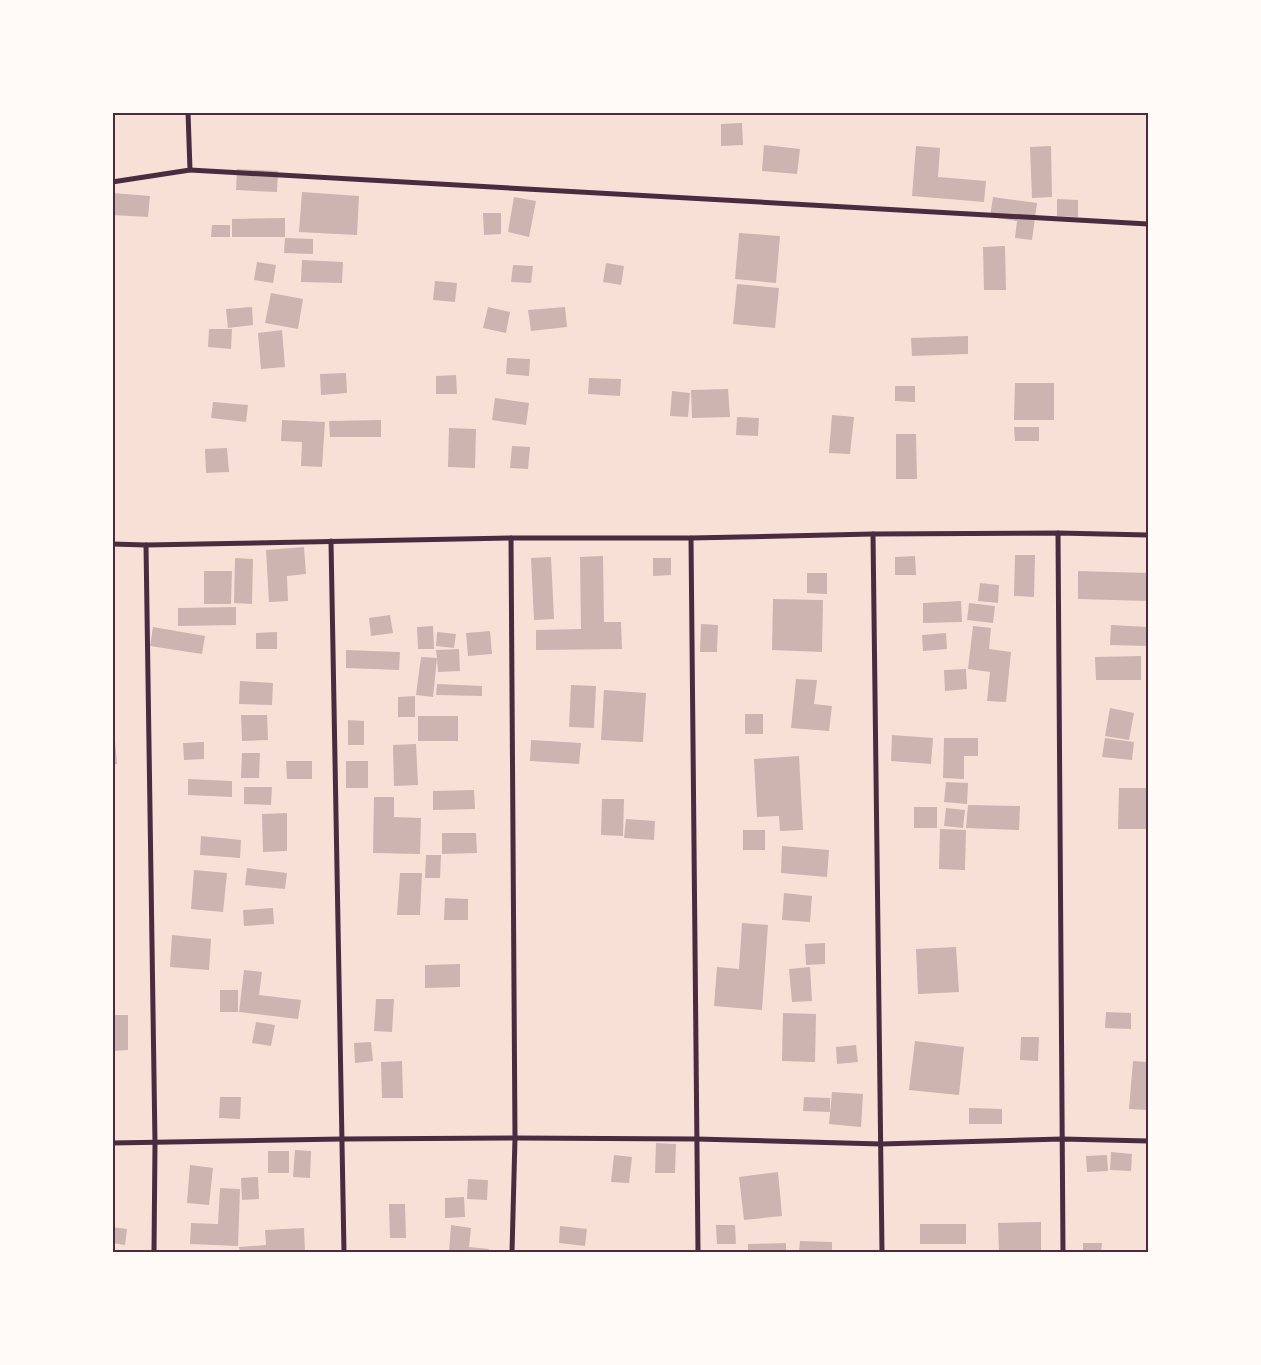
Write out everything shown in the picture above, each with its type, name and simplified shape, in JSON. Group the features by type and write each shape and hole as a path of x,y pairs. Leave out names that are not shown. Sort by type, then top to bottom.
{"street":[{"path":"188,112 190,170"},
{"path":"112,182 190,170 1148,224"},
{"path":"1058,533 1063,1252"},
{"path":"112,544 146,545 511,538 691,538 874,534 1058,533 1148,535"},
{"path":"874,534 882,1252"},
{"path":"511,538 515,1138 512,1252"},
{"path":"691,538 698,1252"},
{"path":"332,541 344,1252"},
{"path":"146,545 155,1142 154,1252"},
{"path":"112,1143 515,1138 696,1139 882,1144 1062,1139 1148,1141"}],"building":[{"path":"742,123 743,145 721,146 721,124"},
{"path":"764,145 800,149 797,174 762,171"},
{"path":"916,146 940,148 938,177 986,181 984,202 912,196"},
{"path":"1051,146 1052,197 1032,198 1030,147"},
{"path":"237,169 278,171 277,192 236,190"},
{"path":"302,192 359,196 357,235 299,232"},
{"path":"112,193 150,196 148,217 112,215"},
{"path":"514,197 536,201 529,237 508,232"},
{"path":"993,197 1037,203 1032,240 1015,238 1017,221 990,217"},
{"path":"1057,199 1078,200 1078,217 1057,216"},
{"path":"483,213 501,213 501,234 484,235"},
{"path":"285,218 285,237 232,237 232,219"},
{"path":"212,225 230,225 230,237 211,237"},
{"path":"739,233 780,236 776,283 735,279"},
{"path":"285,238 313,239 313,254 284,253"},
{"path":"1005,246 1006,290 984,290 983,247"},
{"path":"302,260 343,262 342,283 301,282"},
{"path":"257,262 276,265 273,283 254,280"},
{"path":"606,263 624,266 621,285 603,282"},
{"path":"513,265 533,266 531,283 511,282"},
{"path":"435,281 457,283 455,302 433,300"},
{"path":"737,284 779,288 775,328 733,324"},
{"path":"271,293 303,299 298,329 265,323"},
{"path":"252,307 253,325 228,328 226,309"},
{"path":"488,307 510,312 506,333 483,328"},
{"path":"565,307 567,327 531,331 528,310"},
{"path":"209,329 232,329 231,349 208,347"},
{"path":"282,330 285,367 261,369 258,333"},
{"path":"968,336 968,354 912,356 911,338"},
{"path":"507,358 530,359 529,376 506,374"},
{"path":"346,373 347,393 321,395 320,374"},
{"path":"456,375 457,394 436,394 436,376"},
{"path":"589,378 621,379 620,396 588,394"},
{"path":"1015,383 1054,383 1054,420 1014,420"},
{"path":"895,386 915,386 915,402 895,401"},
{"path":"728,389 730,417 692,418 691,390"},
{"path":"672,391 690,393 688,417 670,416"},
{"path":"495,398 529,403 526,425 492,420"},
{"path":"213,402 248,405 246,422 211,418"},
{"path":"832,415 854,417 850,454 829,453"},
{"path":"737,417 759,418 758,436 736,435"},
{"path":"282,420 325,422 322,467 301,466 302,442 281,441"},
{"path":"381,420 381,437 330,437 329,421"},
{"path":"1014,427 1039,427 1039,441 1015,441"},
{"path":"449,428 476,429 475,468 448,467"},
{"path":"896,434 916,434 917,479 896,479"},
{"path":"512,446 530,447 528,469 510,468"},
{"path":"227,448 229,472 206,473 205,449"},
{"path":"304,547 306,574 287,576 288,601 269,602 266,550"},
{"path":"1015,555 1035,555 1034,597 1014,596"},
{"path":"603,556 604,622 621,622 622,649 536,650 536,630 581,629 580,557"},
{"path":"915,556 916,575 895,575 895,557"},
{"path":"551,557 554,619 534,620 531,558"},
{"path":"235,558 253,559 252,604 234,603"},
{"path":"653,558 671,558 671,575 653,576"},
{"path":"204,571 232,571 231,604 204,604"},
{"path":"1078,571 1148,573 1148,601 1078,599"},
{"path":"807,573 827,573 827,594 807,593"},
{"path":"980,583 999,585 998,603 978,601"},
{"path":"773,599 823,600 822,652 772,650"},
{"path":"961,601 962,622 923,623 923,603"},
{"path":"969,603 995,606 993,623 967,620"},
{"path":"236,607 236,625 178,626 178,608"},
{"path":"390,615 393,633 371,636 369,618"},
{"path":"701,624 718,625 717,652 700,652"},
{"path":"1111,625 1148,627 1148,646 1110,645"},
{"path":"433,626 434,649 418,649 417,627"},
{"path":"973,626 991,628 989,649 1011,652 1006,702 987,701 990,672 968,669"},
{"path":"153,627 205,636 202,654 150,646"},
{"path":"490,631 492,654 468,656 466,633"},
{"path":"277,632 277,649 256,649 256,633"},
{"path":"437,632 456,634 454,648 436,646"},
{"path":"946,633 947,649 923,651 922,635"},
{"path":"459,649 460,671 438,672 436,650"},
{"path":"346,650 400,652 399,670 346,668"},
{"path":"1141,656 1141,680 1096,680 1095,657"},
{"path":"421,657 437,658 433,697 416,695"},
{"path":"966,669 967,689 945,691 944,670"},
{"path":"796,679 817,680 814,704 832,706 829,731 791,728"},
{"path":"240,681 273,683 272,705 239,704"},
{"path":"437,684 482,686 482,696 436,695"},
{"path":"571,685 596,686 594,728 569,727"},
{"path":"604,690 646,693 643,742 601,740"},
{"path":"415,696 415,717 398,717 398,697"},
{"path":"1110,708 1134,713 1129,740 1105,736"},
{"path":"745,714 763,714 763,734 745,734"},
{"path":"241,715 267,715 268,740 242,741"},
{"path":"418,716 458,716 458,741 418,741"},
{"path":"348,720 364,721 364,745 348,745"},
{"path":"892,735 933,738 931,764 891,761"},
{"path":"944,738 978,738 978,756 964,756 964,779 943,778"},
{"path":"1105,738 1134,742 1132,760 1102,757"},
{"path":"112,740 115,740 117,764 112,764"},
{"path":"531,740 581,743 579,764 530,761"},
{"path":"204,742 204,759 184,760 183,743"},
{"path":"416,744 418,785 394,786 393,745"},
{"path":"242,753 260,753 259,778 241,778"},
{"path":"799,756 803,830 780,831 779,816 757,817 754,759"},
{"path":"286,761 312,761 312,779 287,779"},
{"path":"346,761 368,761 368,788 346,788"},
{"path":"188,779 232,781 232,797 188,795"},
{"path":"946,782 968,783 967,804 944,802"},
{"path":"244,787 272,787 271,805 244,804"},
{"path":"1119,788 1148,788 1148,829 1118,829"},
{"path":"474,790 475,809 433,810 433,791"},
{"path":"374,797 394,797 394,817 421,818 420,854 373,853"},
{"path":"602,799 624,799 623,836 601,835"},
{"path":"968,805 1020,806 1019,830 966,828"},
{"path":"914,807 937,807 937,828 914,828"},
{"path":"946,808 965,810 963,828 944,826"},
{"path":"287,813 287,851 263,852 262,814"},
{"path":"626,819 655,821 654,840 624,838"},
{"path":"940,829 966,830 965,870 939,869"},
{"path":"743,830 765,830 765,850 743,850"},
{"path":"442,833 476,833 477,853 442,854"},
{"path":"201,836 241,840 240,858 200,855"},
{"path":"782,846 829,850 827,877 781,873"},
{"path":"426,855 441,855 440,878 425,878"},
{"path":"247,868 287,873 285,889 245,885"},
{"path":"194,870 227,873 223,912 191,909"},
{"path":"400,873 422,873 420,915 397,915"},
{"path":"784,893 812,896 810,922 782,920"},
{"path":"445,898 468,899 468,920 444,920"},
{"path":"273,908 274,924 244,926 243,910"},
{"path":"742,923 768,925 762,1010 714,1006 717,967 739,969"},
{"path":"172,935 211,939 209,970 170,967"},
{"path":"825,943 825,964 806,965 805,944"},
{"path":"956,947 959,992 918,994 916,949"},
{"path":"460,964 460,987 425,988 425,965"},
{"path":"810,967 812,1001 792,1002 789,969"},
{"path":"244,970 262,972 259,995 301,1000 298,1019 239,1012"},
{"path":"220,990 238,990 238,1012 220,1012"},
{"path":"376,999 394,999 392,1032 374,1031"},
{"path":"1106,1012 1131,1013 1131,1029 1105,1028"},
{"path":"783,1013 816,1014 815,1062 782,1061"},
{"path":"112,1015 128,1015 128,1050 112,1051"},
{"path":"256,1022 275,1025 271,1046 252,1043"},
{"path":"1021,1037 1039,1037 1038,1061 1020,1060"},
{"path":"915,1041 964,1047 959,1095 909,1090"},
{"path":"371,1042 373,1061 355,1063 354,1043"},
{"path":"856,1045 858,1062 837,1064 836,1047"},
{"path":"402,1061 403,1098 382,1098 381,1062"},
{"path":"1133,1061 1148,1062 1148,1110 1129,1109"},
{"path":"832,1092 863,1094 861,1127 829,1124"},
{"path":"220,1097 241,1097 240,1119 219,1118"},
{"path":"804,1097 830,1098 830,1112 803,1111"},
{"path":"969,1108 1002,1109 1002,1124 969,1124"},
{"path":"656,1143 676,1144 675,1173 655,1173"},
{"path":"295,1150 311,1151 310,1178 293,1177"},
{"path":"268,1151 289,1151 289,1173 268,1173"},
{"path":"1111,1152 1132,1154 1131,1171 1110,1170"},
{"path":"614,1155 632,1157 629,1183 611,1182"},
{"path":"1107,1155 1108,1171 1087,1172 1086,1156"},
{"path":"190,1165 213,1168 209,1205 187,1203"},
{"path":"778,1172 782,1216 744,1220 739,1177"},
{"path":"258,1177 259,1199 242,1200 241,1178"},
{"path":"468,1179 488,1180 487,1200 467,1199"},
{"path":"220,1188 240,1189 238,1246 190,1244 191,1223 218,1224"},
{"path":"464,1197 465,1217 445,1218 445,1198"},
{"path":"389,1204 405,1204 406,1238 390,1238"},
{"path":"1041,1222 1041,1252 999,1252 998,1223"},
{"path":"920,1224 966,1224 966,1244 920,1244"},
{"path":"451,1225 471,1228 469,1247 489,1249 488,1252 449,1252"},
{"path":"716,1225 735,1225 736,1244 717,1244"},
{"path":"560,1226 587,1229 585,1246 559,1243"},
{"path":"112,1227 127,1229 125,1245 112,1243"},
{"path":"304,1228 305,1252 240,1252 239,1247 266,1245 265,1230"},
{"path":"800,1241 832,1242 832,1252 799,1252"},
{"path":"786,1243 786,1252 748,1252 748,1244"},
{"path":"1083,1243 1102,1243 1101,1252 1083,1252"}]}
